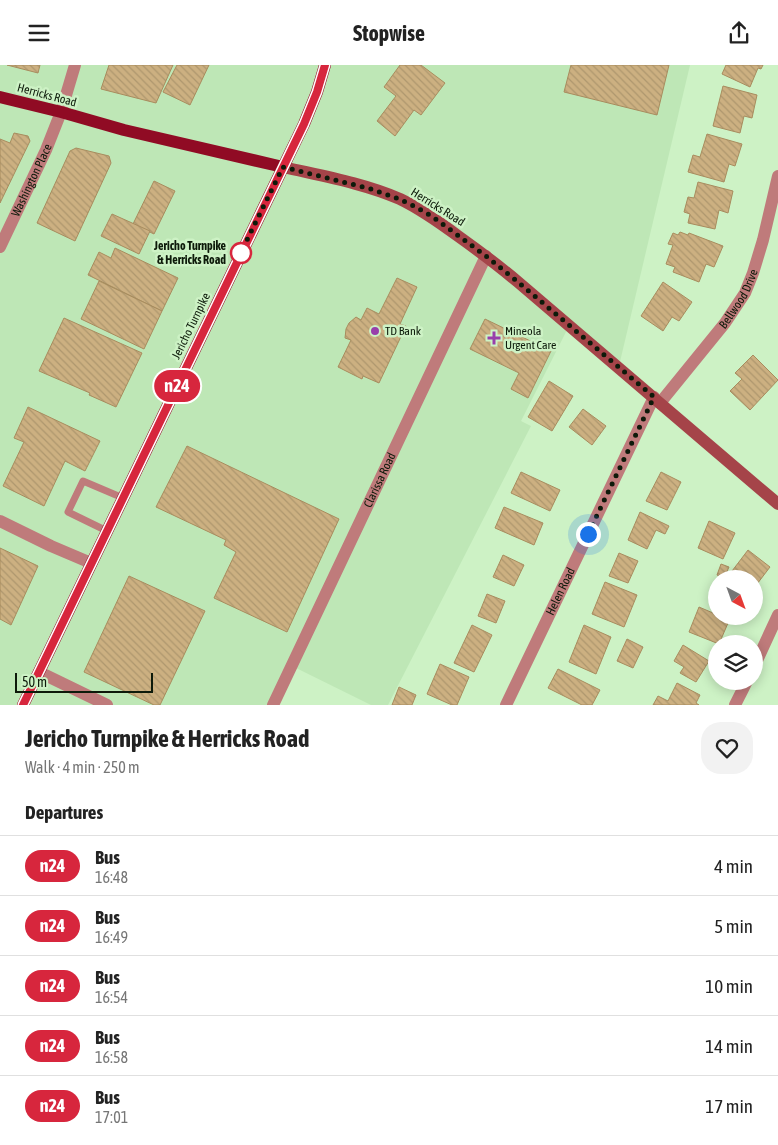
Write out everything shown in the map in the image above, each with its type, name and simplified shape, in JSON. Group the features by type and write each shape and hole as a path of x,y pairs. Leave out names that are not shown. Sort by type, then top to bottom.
{"main road":[{"name":"Jericho Turnpike","path":"23,705 312,106 325,65"},
{"name":"Herricks Road","path":"0,97 124,130 365,187 416,207 433,217 518,282 778,504"}],"street":[{"name":"Washington Place","path":"0,247 46,150 61,113 75,65"},
{"name":"Bellwood Drive","path":"657,400 725,323 745,293 763,240 778,176"},
{"name":"Clarissa Road","path":"273,705 486,256"},
{"name":"Helen Road","path":"506,705 657,400"},
{"path":"0,521 91,563"},
{"path":"763,648 778,615"},
{"path":"39,673 107,705"},
{"path":"736,705 743,690"}],"lane":[{"path":"107,531 68,512 82,481 123,498"}],"shaded area":[{"path":"0,65 690,65 619,366 569,326 521,421 531,426 388,705 371,705 292,666 273,705 0,705"}],"building":[{"path":"7,65 40,65 38,73"},
{"path":"109,65 173,65 156,103 101,89"},
{"path":"177,65 209,65 190,105 163,92"},
{"path":"400,65 421,65 445,83 421,115 414,110 395,136 377,121 396,96 384,87"},
{"path":"571,65 669,65 657,115 564,92"},
{"path":"726,65 763,65 761,69 758,68 750,87 722,74"},
{"path":"723,86 757,95 752,118 744,116 740,133 713,126"},
{"path":"14,133 28,136 30,141 0,203 0,139 10,143"},
{"path":"707,134 742,144 735,166 729,164 724,182 688,172 693,155 700,157"},
{"path":"76,148 109,156 111,163 75,241 37,223 70,151"},
{"path":"154,181 175,191 154,234 133,224"},
{"path":"698,182 733,191 728,213 719,210 715,229 688,223 690,214 684,212 688,197 694,198"},
{"path":"112,214 150,231 139,254 101,236"},
{"path":"680,232 688,235 689,233 723,246 714,267 706,264 699,282 673,272 675,267 666,264 673,245 668,244 673,233 678,235"},
{"path":"115,248 178,278 162,311 88,275 99,252 111,258"},
{"name":"TD Bank","path":"397,278 417,287 400,324 406,326 379,383 363,376 362,379 338,367 351,340 345,338 346,329 349,323 356,317 361,320 367,308 379,314"},
{"path":"99,281 162,311 144,349 81,319"},
{"path":"663,282 692,302 679,321 672,317 663,331 641,316"},
{"path":"64,318 142,353 116,407 89,395 90,393 39,371"},
{"path":"485,319 551,351 528,398 511,389 519,373 470,349"},
{"path":"753,355 778,380 750,410 730,391 742,379 735,373"},
{"path":"549,381 573,396 552,431 528,417"},
{"path":"28,407 100,441 85,471 65,461 44,506 3,486 24,442 14,438"},
{"path":"583,409 606,426 592,445 569,427"},
{"path":"187,446 339,519 287,632 214,598 236,552 224,545 226,540 156,507"},
{"path":"521,472 560,490 550,511 511,493"},
{"path":"661,472 681,482 667,510 646,501"},
{"path":"504,507 543,523 534,545 495,528"},
{"path":"640,512 669,526 665,534 656,530 647,549 628,540"},
{"path":"709,521 735,533 723,559 698,548"},
{"path":"0,548 38,566 11,625 0,619"},
{"path":"748,550 770,567 763,576 763,570 733,570"},
{"path":"619,553 638,561 628,583 609,576"},
{"path":"503,555 524,565 514,586 493,577"},
{"path":"721,564 729,567 728,570 719,570"},
{"path":"129,576 205,611 160,705 154,705 84,672"},
{"path":"605,582 637,595 624,627 592,614"},
{"path":"487,594 505,601 496,623 478,616"},
{"path":"699,607 708,611 708,625 727,625 723,635 708,635 708,640 689,632"},
{"path":"472,625 492,635 474,672 454,663"},
{"path":"584,625 611,637 596,674 569,662"},
{"path":"627,639 643,647 633,668 617,661"},
{"path":"683,645 708,660 708,663 696,682 680,673 684,667 674,661"},
{"path":"440,664 469,677 457,705 452,705 427,694"},
{"path":"558,669 600,690 592,705 582,705 548,688"},
{"path":"677,683 700,695 696,703 699,705 653,705 658,696 668,701"},
{"path":"399,687 416,695 412,705 392,705"}],"bus line":[{"name":"n24","path":"23,705 304,124 317,92 325,65"}],"place":[{"name":"Jericho Turnpike & Herricks Road","path":"241,253"},
{"name":"TD Bank","path":"375,331"},
{"name":"Mineola Urgent Care","path":"494,338"}],"route":[{"path":"241,253 283,167 358,185 399,199 433,217 486,256 654,397 588,534"}]}
